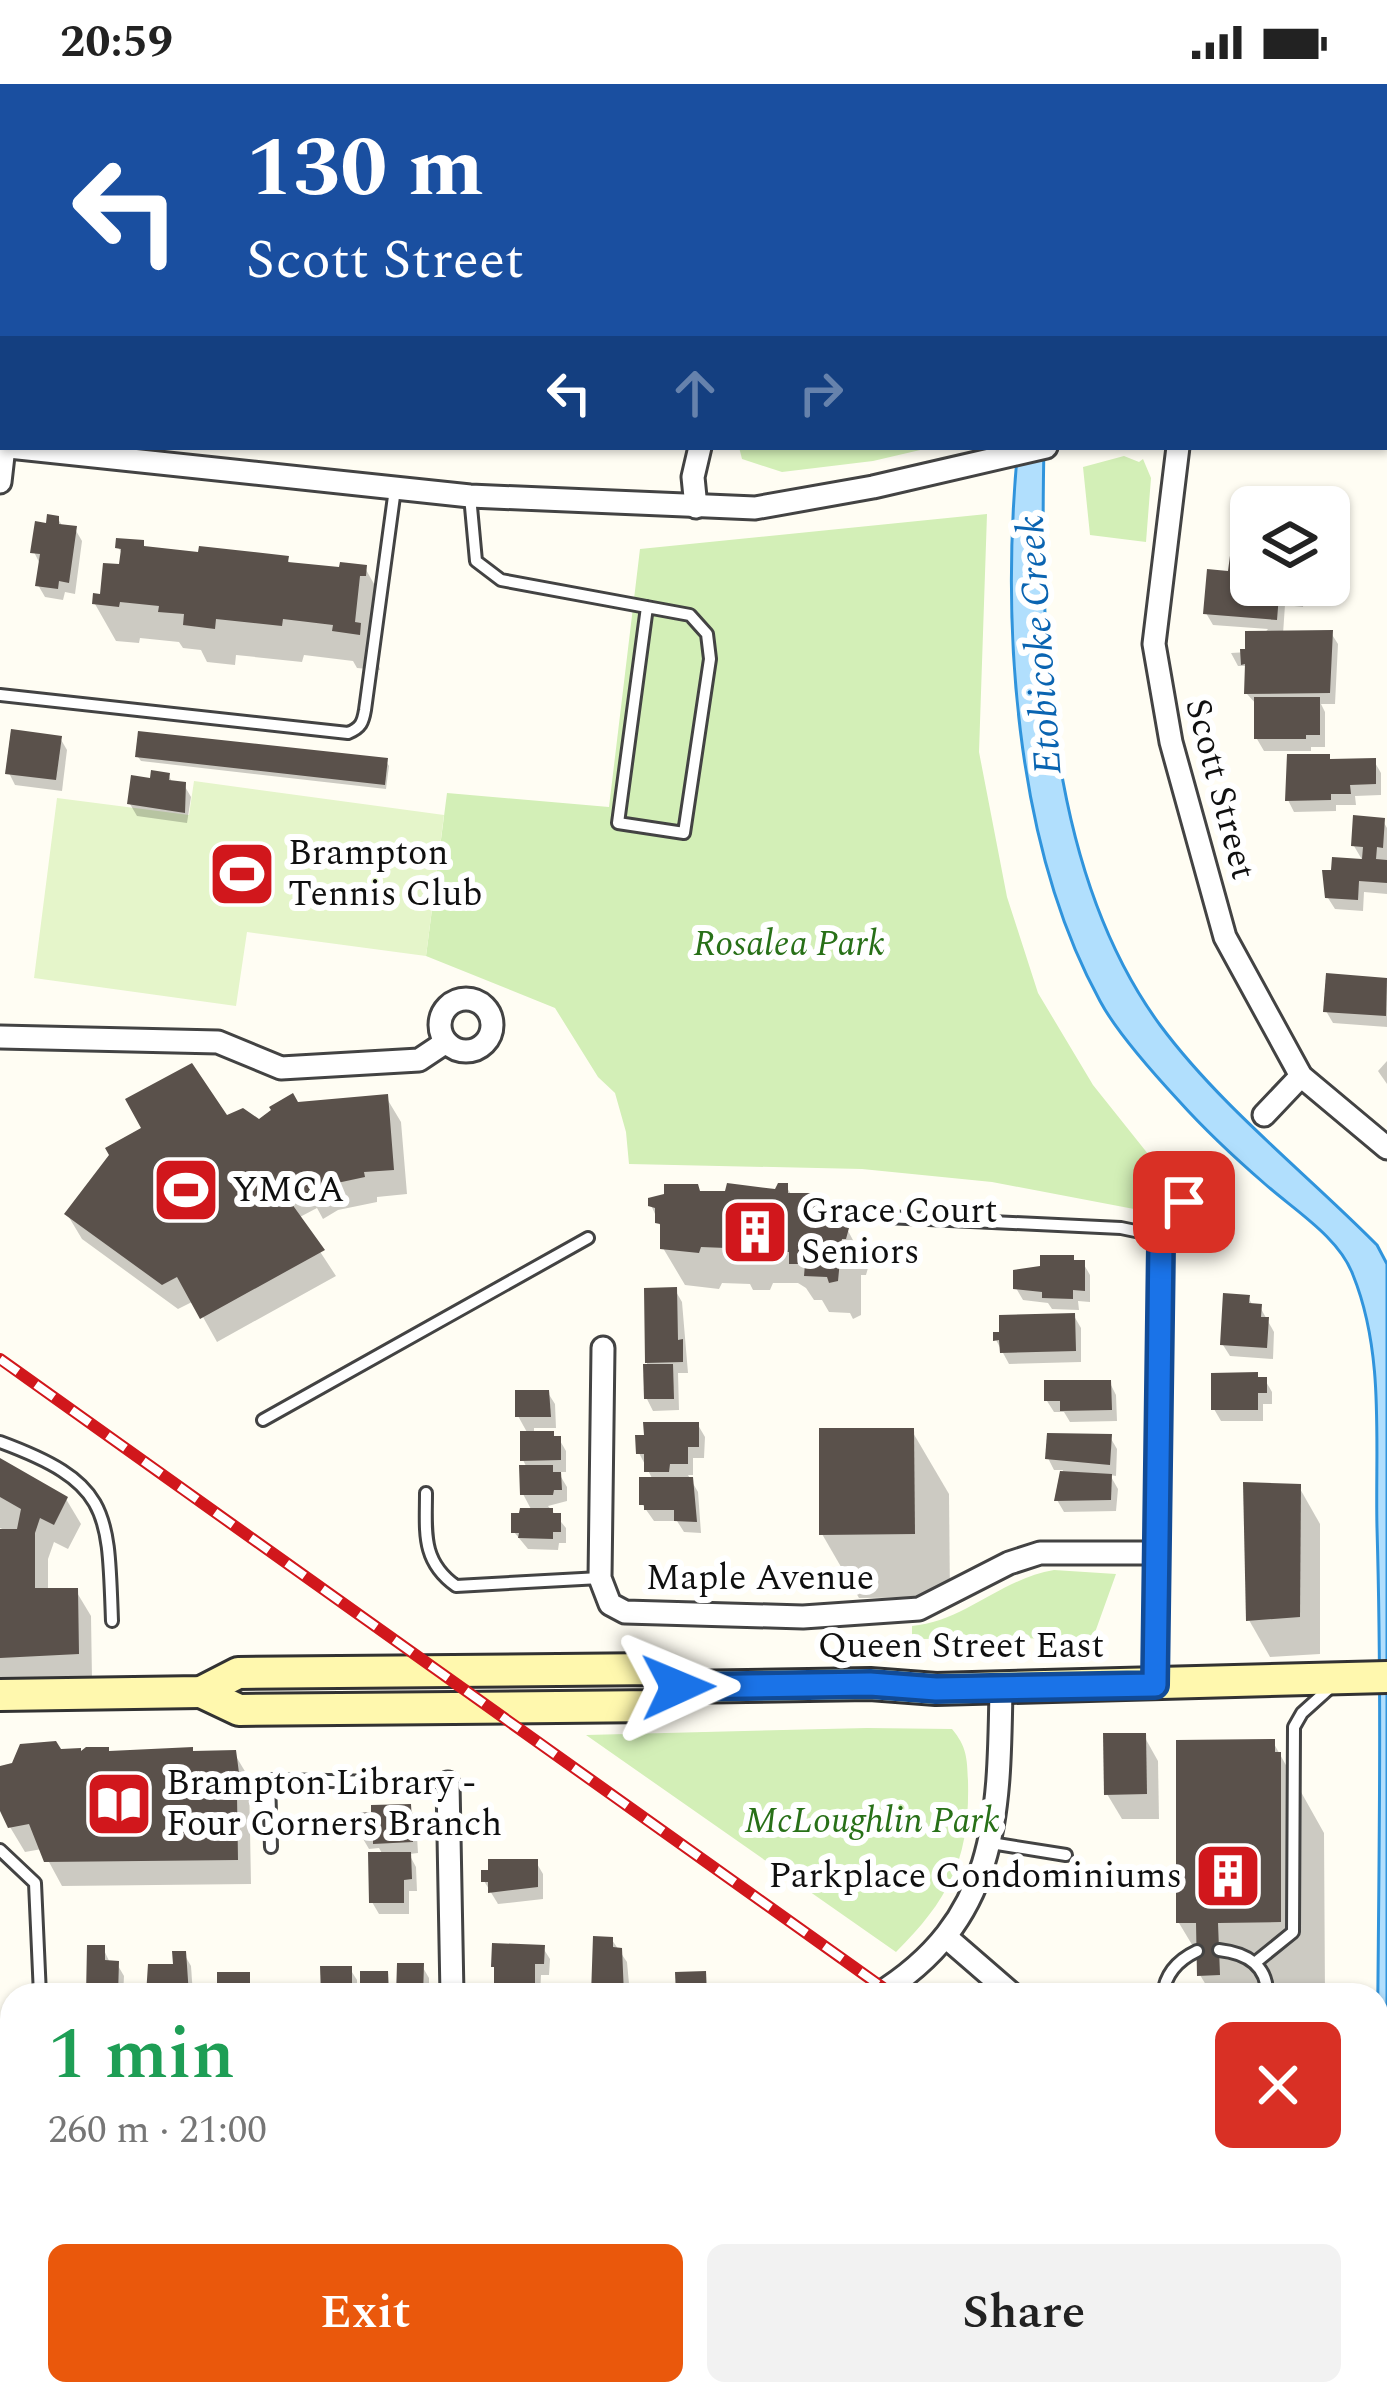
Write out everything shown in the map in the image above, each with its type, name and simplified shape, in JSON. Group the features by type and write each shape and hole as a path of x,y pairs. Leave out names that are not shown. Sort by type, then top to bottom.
{"main road":[{"name":"Queen Street East","path":"0,1695 201,1692 238,1710 657,1706 678,1687 1155,1685 1387,1677"}],"street":[{"path":"0,482 4,450"},
{"path":"32,450 470,496 755,508 1033,450"},
{"path":"696,507 693,477 699,450"},
{"name":"Scott Street","path":"1178,450 1154,644 1160,697 1225,937 1301,1076"},
{"path":"0,1037 218,1042 281,1069 419,1060 446,1042"},
{"path":"1264,1115 1301,1076 1387,1148"},
{"path":"1155,1685 1161,1245 1184,1202"},
{"name":"Maple Avenue","path":"603,1348 600,1577 610,1604 625,1612 803,1617 919,1609 1009,1563 1040,1553 1157,1553"},
{"path":"893,1983 946,1937 980,1880 996,1819 1001,1687"},
{"path":"448,1783 452,1983"},
{"path":"946,1937 998,1983"}],"lane":[{"path":"0,695 212,720 356,730 363,723 395,489"},
{"path":"470,496 476,561 501,580 647,607 690,615 706,634 710,659 684,833 618,823 647,607"},
{"path":"886,1217 1121,1228 1145,1233 1161,1245"},
{"path":"263,1420 588,1238"},
{"path":"0,1442 65,1469 95,1501 108,1541 112,1621"},
{"path":"426,1492 426,1552 456,1586 600,1577"},
{"path":"1256,1962 1293,1932 1294,1727 1302,1713 1341,1678"},
{"path":"271,1847 269,1780 448,1783"},
{"path":"991,1843 1066,1855"},
{"path":"0,1850 35,1883 39,1983"},
{"path":"1167,1983 1181,1959 1197,1951"},
{"path":"1219,1951 1237,1952 1256,1962 1267,1983"}],"green space":[{"path":"740,450 920,450 782,472 742,459"},
{"path":"1124,456 1143,459 1151,478 1146,542 1090,535 1083,467"},
{"name":"Rosalea Park","path":"987,514 979,752 1007,897 1038,993 1093,1085 1172,1184 1155,1213 992,1182 862,1169 629,1164 615,1093 598,1077 555,1008 426,956 447,793 609,807 640,549"},
{"name":"Brampton Tennis Club","path":"194,781 444,815 426,956 247,932 236,1006 34,978 57,798 189,815"},
{"path":"1054,1570 1116,1574 1093,1638 912,1639 912,1626 949,1617 1017,1582"},
{"name":"McLoughlin Park","path":"952,1729 966,1759 968,1808 953,1875 930,1913 896,1952 586,1735"}],"water":[{"name":"Etobicoke Creek","path":"1018,450 1044,450 1044,595 1057,748 1093,895 1122,963 1184,1055 1377,1245 1387,1264 1387,1983 1378,1983 1376,1400 1363,1305 1337,1248 1221,1144 1126,1040 1100,1001 1071,939 1049,873 1020,731 1014,658"}],"building":[{"path":"47,514 59,516 59,524 77,526 69,583 59,581 58,589 35,586 40,554 30,553 35,521 46,523"},
{"path":"116,538 198,552 199,546 289,556 288,562 367,565 366,576 360,576 355,622 361,623 360,635 332,631 333,625 283,619 282,626 216,619 215,629 183,625 184,614 158,612 159,606 92,604 93,593 100,594 103,563 119,564 121,549 115,548"},
{"path":"1230,556 1230,606 1278,606 1277,620 1203,614 1207,569 1228,571"},
{"path":"1333,630 1330,693 1244,694 1245,664 1241,665 1240,649 1245,649 1245,631"},
{"path":"1254,697 1320,697 1320,735 1254,739"},
{"path":"11,729 62,736 56,780 5,774"},
{"path":"138,731 388,758 385,785 135,757"},
{"path":"1287,754 1376,758 1376,784 1350,785 1351,794 1331,794 1331,800 1285,801"},
{"path":"151,770 170,773 169,780 186,782 185,813 127,804 131,775 150,778"},
{"path":"1353,815 1385,818 1383,848 1377,847 1376,859 1387,860 1387,883 1359,881 1358,900 1325,898 1322,870 1331,870 1332,857 1362,859 1363,847 1351,846"},
{"path":"1326,973 1387,978 1386,1016 1323,1012"},
{"name":"YMCA","path":"192,1063 227,1115 243,1108 259,1119 293,1093 298,1102 388,1094 394,1170 364,1172 365,1177 323,1186 306,1195 300,1185 284,1193 325,1250 200,1319 177,1277 162,1285 64,1214 109,1155 105,1148 141,1128 125,1099"},
{"name":"Grace Court Seniors","path":"727,1183 775,1189 778,1183 788,1183 788,1193 827,1198 827,1213 842,1213 842,1225 849,1228 842,1239 838,1281 804,1276 805,1264 789,1264 789,1252 776,1252 776,1247 729,1254 726,1248 701,1247 699,1253 660,1249 660,1224 655,1223 655,1208 648,1206 648,1198 664,1194 664,1184 698,1184 700,1191 725,1191"},
{"path":"1040,1255 1074,1255 1074,1260 1085,1260 1085,1291 1073,1290 1073,1299 1042,1298 1042,1292 1013,1289 1013,1270 1040,1266"},
{"path":"677,1287 683,1362 645,1363 644,1288"},
{"path":"1223,1293 1250,1295 1249,1303 1262,1304 1261,1317 1269,1317 1267,1348 1220,1345"},
{"path":"1075,1313 1076,1351 1000,1353 999,1340 993,1341 993,1332 999,1332 999,1315"},
{"path":"643,1364 673,1364 674,1399 644,1399"},
{"path":"1258,1372 1258,1377 1267,1377 1267,1393 1258,1393 1258,1410 1211,1410 1211,1373"},
{"path":"1044,1380 1111,1380 1112,1410 1060,1411 1060,1401 1044,1401"},
{"path":"515,1390 549,1390 551,1417 515,1417"},
{"path":"643,1422 699,1422 699,1447 688,1447 688,1464 670,1464 669,1472 644,1472 644,1454 636,1454 635,1435 644,1435"},
{"path":"819,1428 914,1428 915,1534 819,1535"},
{"path":"520,1431 554,1431 554,1436 561,1436 561,1460 520,1461"},
{"path":"1047,1433 1112,1434 1110,1465 1045,1459"},
{"path":"0,1458 68,1497 54,1525 40,1518 35,1533 35,1588 78,1588 79,1654 0,1658 0,1529 17,1529 21,1509 0,1497"},
{"path":"519,1465 553,1465 553,1472 561,1472 562,1490 554,1490 553,1495 520,1495"},
{"path":"1060,1471 1112,1474 1111,1500 1054,1501"},
{"path":"639,1477 693,1477 697,1522 674,1521 674,1510 644,1510 639,1505"},
{"path":"1243,1482 1301,1484 1300,1617 1246,1621"},
{"path":"520,1508 553,1508 553,1513 561,1513 561,1532 553,1532 553,1539 518,1538 519,1533 511,1533 511,1513 519,1513"},
{"path":"1103,1733 1146,1733 1147,1794 1104,1795"},
{"name":"Parkplace Condominiums","path":"1275,1739 1275,1752 1281,1752 1281,1922 1218,1923 1220,1975 1197,1976 1196,1923 1176,1923 1176,1740"},
{"name":"Brampton Library - Four Corners Branch","path":"56,1741 61,1749 81,1751 86,1747 236,1750 242,1796 237,1796 238,1860 44,1862 29,1824 8,1828 0,1811 0,1766 12,1763 20,1744"},
{"path":"411,1804 413,1842 373,1844 373,1837 359,1838 358,1813 371,1812 371,1805"},
{"path":"368,1852 411,1852 412,1879 404,1880 404,1903 369,1903"},
{"path":"488,1859 538,1859 538,1887 488,1893 481,1870 488,1870"},
{"path":"593,1936 613,1937 613,1947 622,1948 623,1983 591,1983"},
{"path":"492,1943 545,1945 544,1964 535,1964 535,1983 494,1983"},
{"path":"87,1945 105,1945 105,1960 119,1961 118,1983 86,1983"},
{"path":"172,1951 186,1951 188,1983 147,1983 148,1964 173,1964"},
{"path":"397,1963 424,1963 423,1983 396,1983"},
{"path":"320,1966 352,1966 352,1983 321,1983"},
{"path":"360,1971 388,1971 388,1983 360,1983"},
{"path":"706,1971 706,1983 675,1983 675,1972"},
{"path":"217,1972 250,1972 250,1983 217,1983"}],"railway":[{"path":"0,1359 876,1983"}],"place":[{"name":"Brampton Tennis Club","path":"242,874"},
{"name":"YMCA","path":"186,1190"},
{"name":"Grace Court Seniors","path":"755,1232"},
{"name":"Brampton Library - Four Corners Branch","path":"119,1804"},
{"name":"Parkplace Condominiums","path":"1228,1876"}],"route":[{"path":"678,1687 1155,1685 1161,1245 1184,1202"}]}
